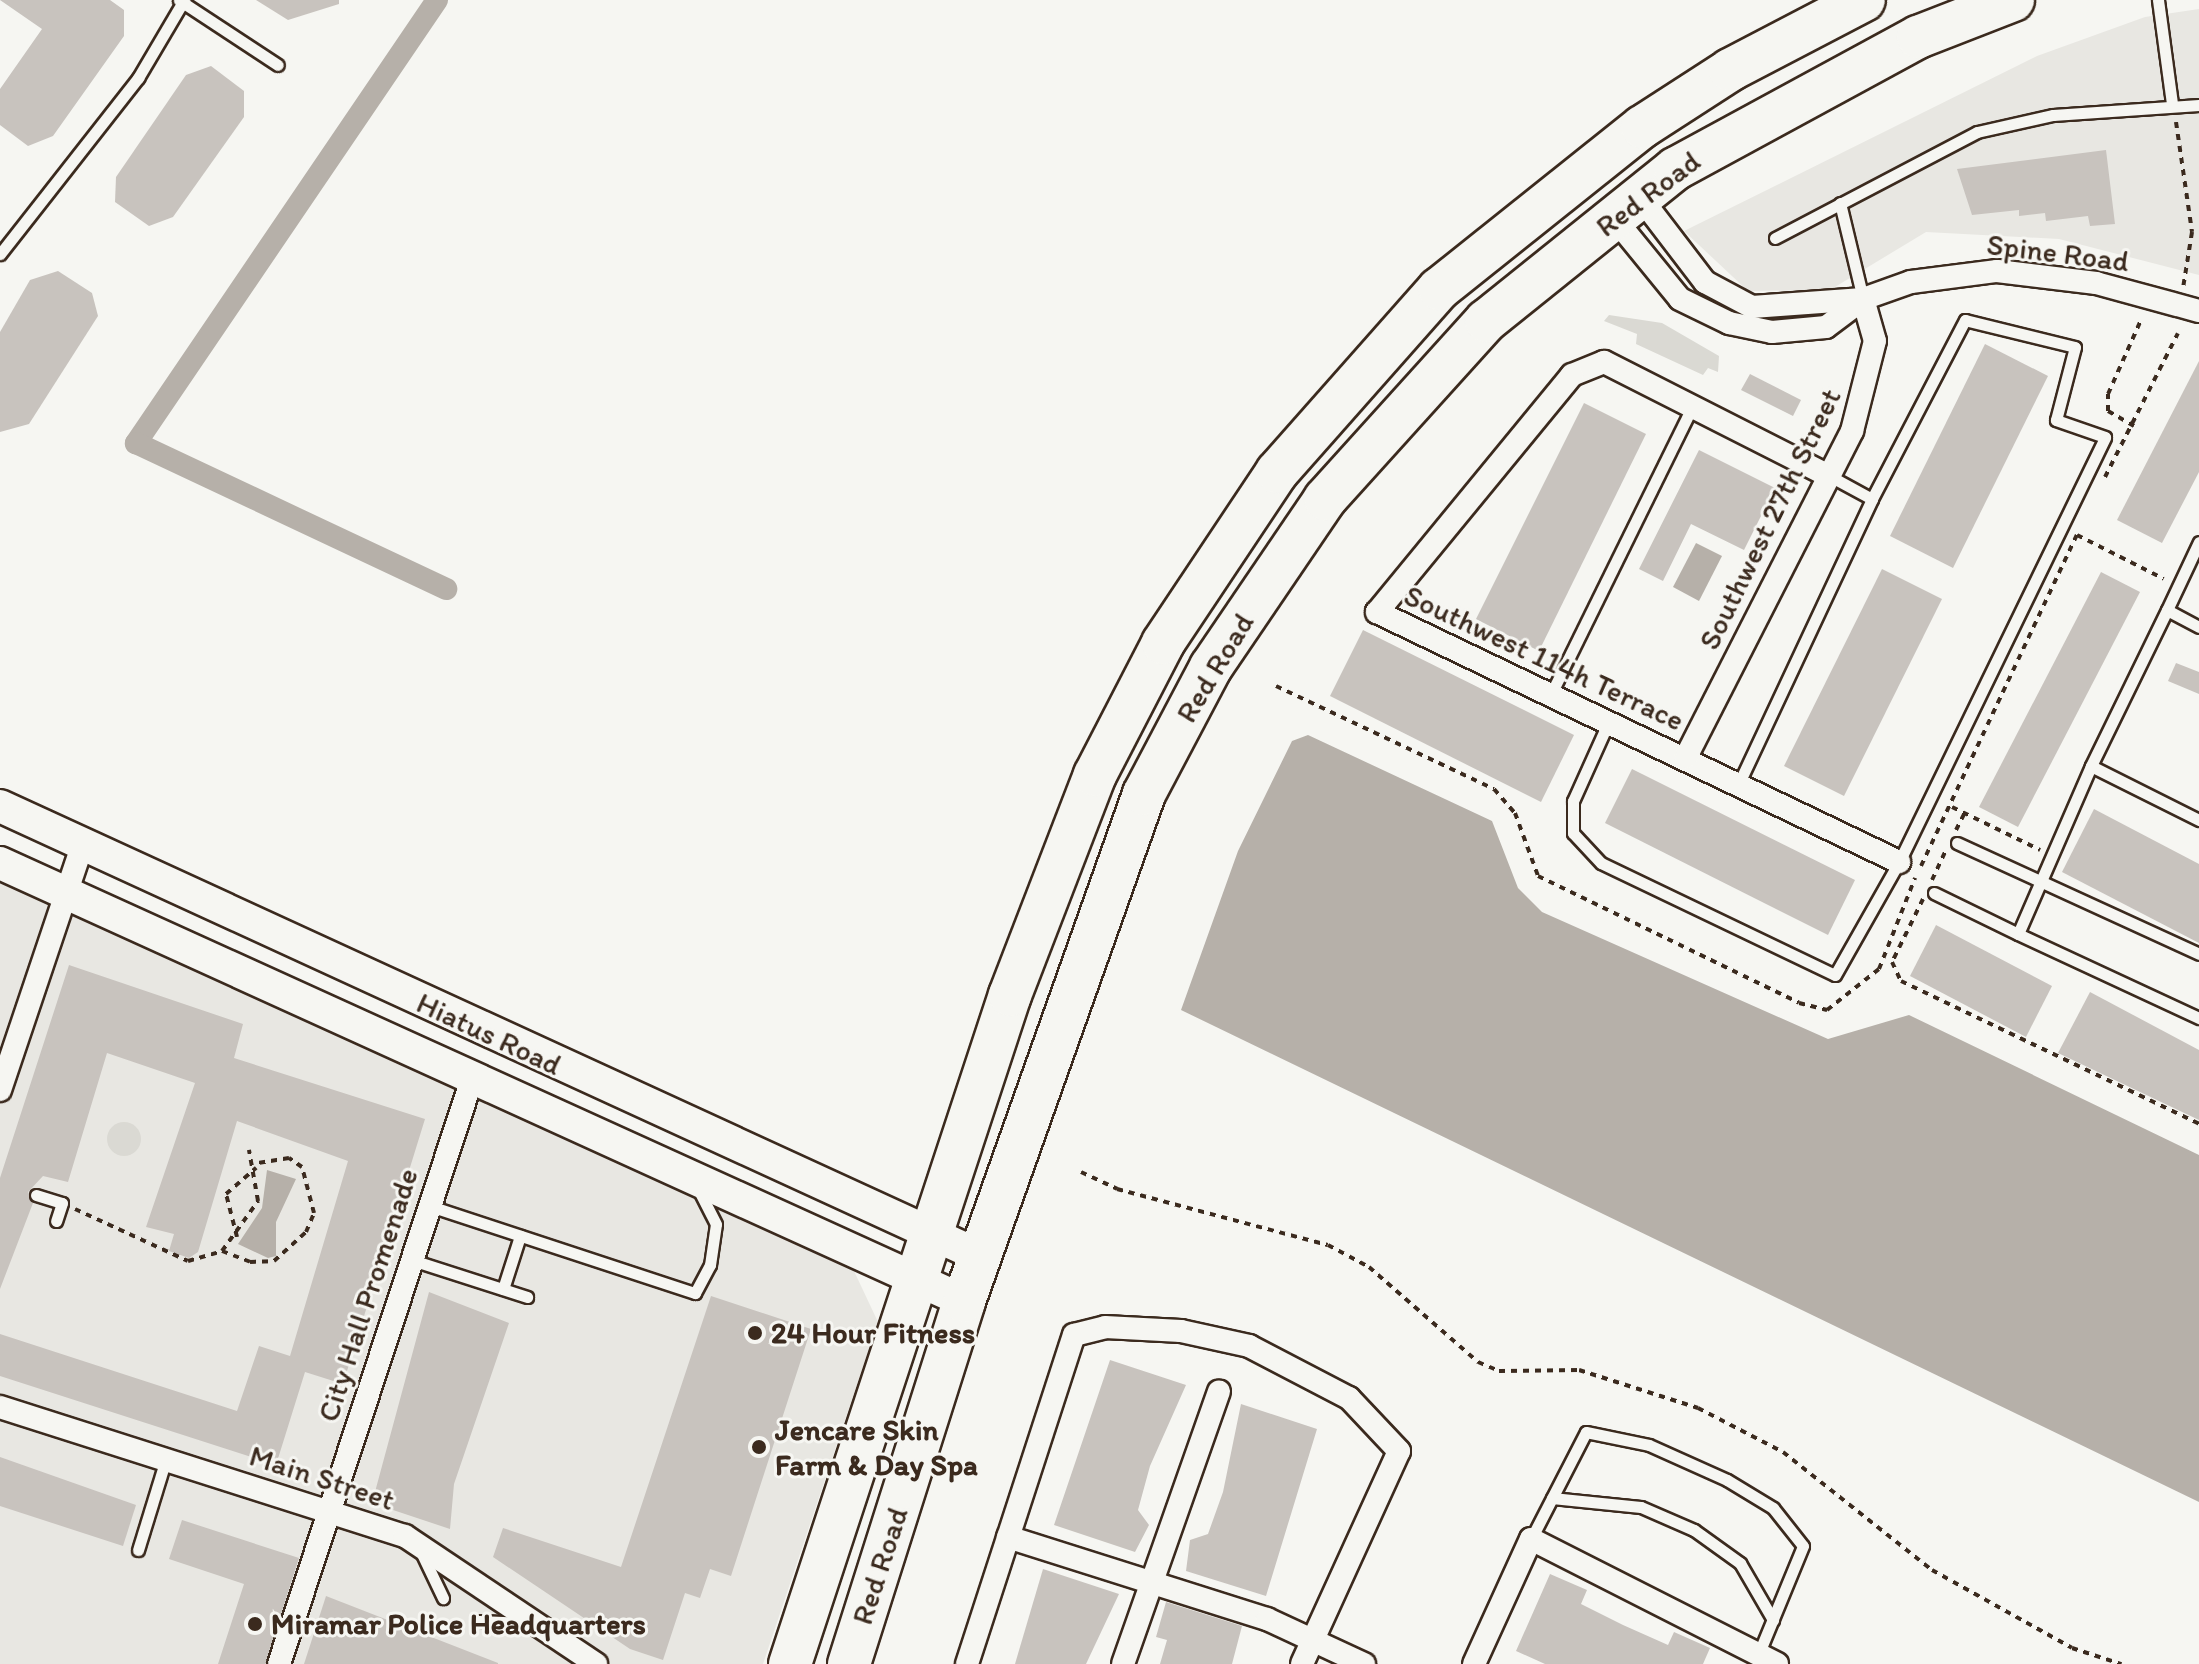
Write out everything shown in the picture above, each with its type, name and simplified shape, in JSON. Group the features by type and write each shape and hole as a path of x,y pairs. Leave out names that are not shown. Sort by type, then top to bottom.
{"highway":[{"name":"Red Road","path":"790,1664 1010,995 1078,820 1163,643 1277,472 1439,289 1585,172 1730,70 1866,0"},
{"path":"1627,207 1665,141 1846,35 1866,0"},
{"name":"Red Road","path":"849,1664 964,1301 1144,794 1211,667 1325,499 1486,321 1627,207 1756,120 1942,26 2013,0"},
{"path":"1409,406 1426,352 1566,222 1585,172"}],"main road":[{"name":"Hiatus Road","path":"0,806 932,1237 980,1256"},
{"name":"Hiatus Road","path":"0,863 471,1082 916,1283 964,1301"}],"street":[{"name":"Spine Road","path":"1627,207 1680,299 1729,323 1772,332 1826,327 1863,299"},
{"name":"Spine Road","path":"1627,207 1689,266 1732,299 1774,309 1863,299 1911,282 1997,271 2190,307"},
{"name":"Southwest 27th Street","path":"1686,757 1869,385 1875,341 1863,299"},
{"name":"Southwest 114h Terrace","path":"1692,407 1604,362 1572,375 1377,612 1609,720 1899,862"},
{"path":"1692,407 1827,475"},
{"path":"0,1090 82,846"},
{"name":"City Hall Promenade","path":"279,1664 471,1082"},
{"path":"967,1664 1074,1335 1105,1327 1181,1331 1249,1346 1349,1398 1399,1451 1302,1664"},
{"path":"1123,1664 1150,1578 1219,1391"},
{"name":"Main Street","path":"0,1407 328,1510 417,1542 596,1664"},
{"path":"1008,1537 1150,1578 1364,1664"},
{"path":"1474,1664 1531,1539 1763,1661"}],"lane":[{"path":"2158,0 2172,104"},
{"path":"0,254 138,78 182,1 278,65"},
{"path":"1775,238 1977,132 2053,115 2172,104 2199,105"},
{"path":"1840,203 1863,299"},
{"path":"1609,720 1573,801 1573,833 1601,863 1835,975 1899,862 2105,437 2056,420 2075,347 1965,320 1872,499 1739,783"},
{"path":"1551,694 1692,407"},
{"path":"1827,475 1872,499"},
{"path":"2018,934 2091,766 2199,542"},
{"path":"2167,610 2199,627"},
{"path":"2091,766 2199,820"},
{"path":"1957,843 2199,954"},
{"path":"1934,893 2199,1018"},
{"path":"430,1206 695,1293 710,1265 716,1224 693,1182"},
{"path":"36,1195 62,1203 56,1221"},
{"path":"503,1289 520,1236"},
{"path":"412,1260 527,1297"},
{"path":"1531,1539 1586,1432 1649,1445 1727,1480 1773,1508 1803,1546 1773,1620 1763,1661"},
{"path":"138,1550 166,1459"},
{"path":"1552,1498 1641,1507 1694,1530 1740,1563 1773,1620"},
{"path":"417,1542 443,1598"},
{"path":"479,1621 540,1624"}],"path":[{"path":"2172,104 2192,232 2190,307"},
{"path":"2134,426 2108,411 2108,394 2140,322"},
{"path":"2098,487 2134,426 2178,333"},
{"path":"1276,686 1494,789 1515,813 1538,876 1758,984 1827,1010 1879,969 2082,522"},
{"path":"2077,535 2179,586"},
{"path":"1952,807 2052,856"},
{"path":"1964,814 1892,962 1901,981 2199,1124"},
{"path":"62,1203 188,1261 222,1251 237,1237 258,1201 256,1165 249,1150"},
{"path":"222,1251 250,1262 274,1261 306,1232 314,1213 302,1167 289,1158 256,1165 226,1194 237,1237"},
{"path":"1081,1172 1117,1189 1328,1245 1369,1267 1478,1362 1499,1371 1579,1370 1698,1408 1783,1452 1932,1570 2072,1648 2121,1664"}],"shaded area":[{"path":"2199,9 2199,275 2059,239 1926,232 1830,290 1748,291 1684,231 2037,56 2145,17"},
{"path":"1609,315 1662,323 1719,356 1718,372 1708,368 1703,375 1636,344 1637,334 1604,321"},
{"path":"1696,543 1722,556 1699,601 1673,587"},
{"path":"1308,735 1492,821 1518,888 1542,912 1828,1039 1909,1015 2199,1155 2199,1502 1181,1010 1238,851 1292,741"},
{"path":"0,875 854,1271 878,1322 763,1664 0,1664"},
{"path":"124,1122 136,1127 141,1139 136,1151 124,1156 112,1151 107,1139 112,1127"},
{"path":"267,1170 296,1179 276,1222 276,1256 268,1258 238,1244 262,1208"}],"building":[{"path":"0,0 110,0 124,10 124,36 53,136 28,146 0,125 0,89 42,29"},
{"path":"256,0 339,0 339,4 288,20"},
{"path":"211,66 244,91 244,117 173,217 149,226 115,202 116,177 186,75"},
{"path":"2106,150 2115,224 2090,226 2088,216 2046,221 2045,213 2019,216 2019,210 1972,215 1957,169"},
{"path":"58,271 92,293 98,316 29,424 0,432 0,332 30,280"},
{"path":"1985,344 2048,376 1953,568 1890,536"},
{"path":"2199,361 2199,472 2162,543 2117,520"},
{"path":"1750,374 1801,400 1793,416 1741,390"},
{"path":"1584,403 1646,434 1539,651 1476,619"},
{"path":"1699,450 1775,488 1744,550 1691,524 1663,581 1639,569"},
{"path":"1882,569 1942,599 1844,796 1784,766"},
{"path":"2101,572 2140,592 2018,827 1979,807"},
{"path":"1363,630 1574,735 1541,802 1330,696"},
{"path":"2176,663 2199,672 2199,694 2168,681"},
{"path":"1632,769 1855,880 1828,935 1605,823"},
{"path":"2094,809 2199,864 2199,943 2062,872"},
{"path":"1936,925 2052,986 2026,1037 1910,976"},
{"path":"69,965 243,1024 234,1058 425,1119 343,1384 305,1372 276,1465 0,1376 0,1334 237,1411 259,1346 290,1356 348,1161 237,1121 198,1252 189,1258 169,1251 174,1234 146,1227 195,1083 107,1053 68,1182 43,1176 28,1192 33,1203 0,1289 0,1178"},
{"path":"2090,992 2199,1050 2199,1120 2058,1053"},
{"path":"429,1292 509,1323 454,1484 450,1529 372,1503"},
{"path":"711,1296 811,1329 731,1576 710,1569 700,1598 685,1593 663,1660 630,1649 493,1557 503,1528 621,1567"},
{"path":"1110,1360 1186,1385 1150,1466 1138,1510 1149,1525 1135,1552 1054,1525"},
{"path":"1241,1404 1317,1429 1266,1596 1186,1571 1190,1540 1208,1534 1223,1492"},
{"path":"0,1457 136,1505 123,1546 0,1506"},
{"name":"Miramar Police Headquarters","path":"182,1520 299,1558 265,1664 218,1664 244,1584 169,1559"},
{"path":"1043,1569 1119,1594 1086,1664 1015,1664"},
{"path":"1550,1574 1587,1590 1581,1604 1623,1625 1668,1645 1674,1632 1710,1648 1703,1664 1545,1664 1516,1651"},
{"path":"326,1596 498,1663 498,1664 304,1664"},
{"path":"1166,1602 1242,1626 1232,1664 1160,1664 1167,1640 1156,1637"}],"waterway":[{"path":"437,0 136,443 446,589"}],"place":[{"name":"24 Hour Fitness","path":"755,1333"},
{"name":"Jencare Skin Farm & Day Spa","path":"759,1447"},
{"name":"Miramar Police Headquarters","path":"255,1624"}]}
